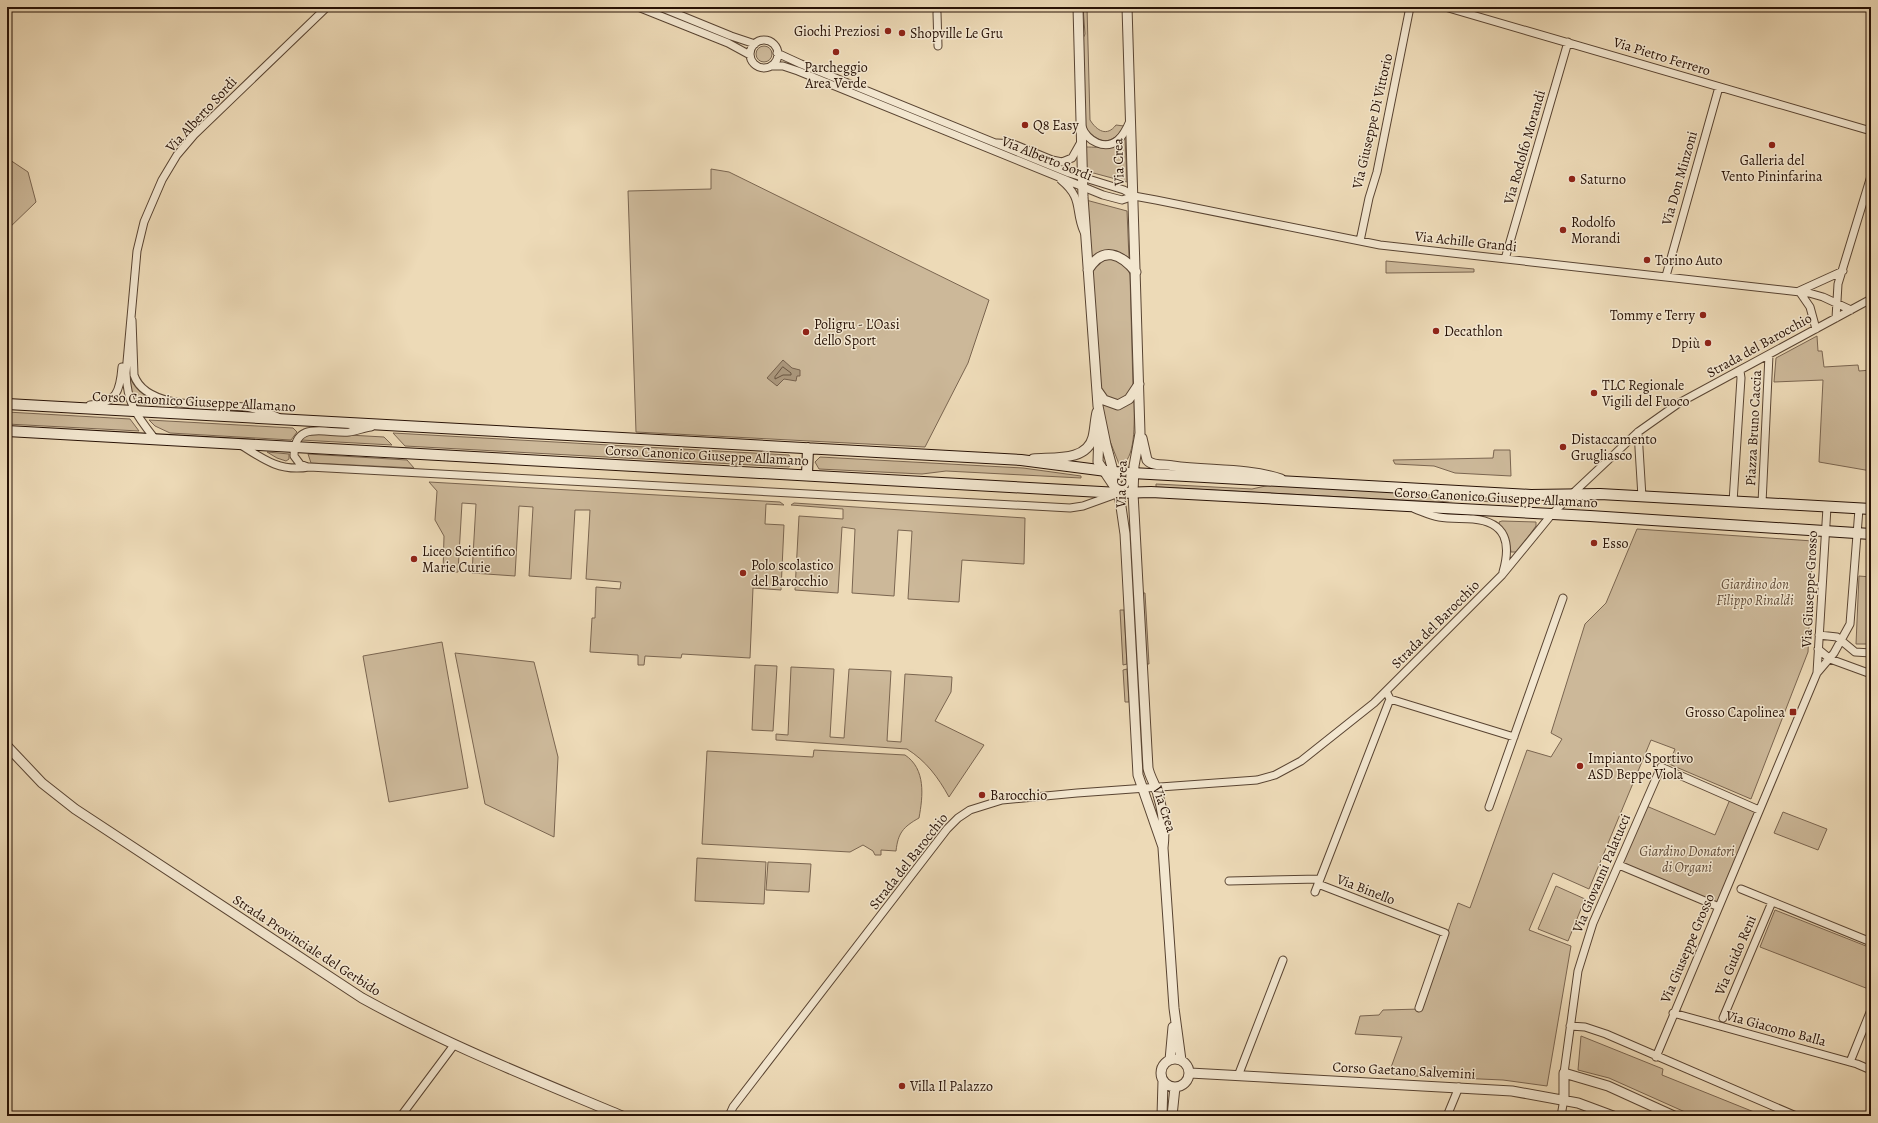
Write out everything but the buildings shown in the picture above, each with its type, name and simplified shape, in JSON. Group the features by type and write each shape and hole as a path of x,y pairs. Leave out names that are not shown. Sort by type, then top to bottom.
{"main road":[{"name":"Corso Canonico Giuseppe Allamano","path":"7,404 1021,460 1114,472 1290,482 1531,495 1571,494 1871,509"},
{"name":"Corso Canonico Giuseppe Allamano","path":"7,431 1119,493 1552,514 1871,534"},
{"path":"807,475 808,448"}],"street":[{"name":"Via Alberto Sordi","path":"155,439 134,411 127,393 126,379 128,330 132,312 135,266 140,236 152,200 170,166 202,127 327,7"},
{"name":"Via Alberto Sordi","path":"638,7 728,43 750,55 757,66 783,66 1058,177 1124,190 1134,196"},
{"name":"Via Alberto Sordi","path":"660,7 731,36 755,44 762,40 770,42 776,47 777,53 995,143 1083,182 1103,195 1122,200 1134,196"},
{"name":"Via Crea","path":"1078,7 1083,182 1096,389 1100,422 1119,493 1125,534 1138,775 1144,788 1163,848"},
{"name":"Via Crea","path":"1127,7 1134,196 1140,434 1133,473 1133,493 1148,768 1149,776 1156,788 1161,808 1164,835 1163,848 1174,1008 1180,1060"},
{"name":"Via Giuseppe Di Vittorio","path":"1360,241 1368,198 1376,172 1410,7"},
{"name":"Via Pietro Ferrero","path":"1445,7 1871,131"},
{"path":"937,13 938,46"},
{"name":"Via Rodolfo Morandi","path":"1505,259 1568,42"},
{"path":"750,55 755,44"},
{"path":"771,66 776,60 777,53"},
{"name":"Via Don Minzoni","path":"1666,276 1719,87"},
{"name":"Via Crea","path":"1082,127 1085,134 1096,143 1110,144 1122,136 1131,119"},
{"path":"947,133 950,125"},
{"name":"Via Alberto Sordi","path":"995,143 1013,144 1052,160 1062,162 1072,158 1082,140"},
{"path":"1836,318 1838,284 1871,176"},
{"name":"Via Crea","path":"1058,177 1075,195 1078,201 1080,223 1086,236"},
{"name":"Via Achille Grandi","path":"1134,196 1360,241 1505,259 1799,291 1819,295 1851,310"},
{"path":"1088,270 1099,257 1113,255 1123,258 1136,272"},
{"path":"1816,329 1810,307 1799,291 1843,271"},
{"name":"Strada del Barocchio","path":"729,1116 733,1108 947,829 958,818 970,810 1002,800 1250,781 1275,775 1292,767 1313,752 1386,691 1502,575 1552,514 1571,494 1638,432 1679,403 1871,299"},
{"name":"Via Alberto Sordi","path":"61,407 97,404 111,400 115,395 120,385 124,329 132,312"},
{"name":"Via Alberto Sordi","path":"132,312 134,330 134,375 136,382 148,392 157,397 181,403 247,407 287,420"},
{"name":"Piazza Bruno Caccia","path":"1762,503 1769,355"},
{"name":"Piazza Bruno Caccia","path":"1733,502 1741,378 1740,371"},
{"path":"1096,389 1104,400 1118,405 1129,399 1139,384"},
{"path":"1021,460 1064,457 1079,453 1087,447 1093,438 1098,406"},
{"name":"Via Crea","path":"1100,422 1098,462 1102,471 1119,493"},
{"name":"Corso Canonico Giuseppe Allamano","path":"294,446 296,440 301,434 309,431 349,432 380,425"},
{"path":"1638,432 1642,497"},
{"path":"1140,434 1147,460 1153,464 1192,469 1259,474 1290,482"},
{"name":"Corso Canonico Giuseppe Allamano","path":"239,444 276,466 298,469 309,468 1070,508 1082,506 1119,493"},
{"path":"294,446 294,456 296,461 309,468"},
{"path":"1119,493 1133,473"},
{"path":"1410,507 1433,516 1474,519 1493,525 1500,531 1507,544 1507,559 1502,575"},
{"name":"Via Giuseppe Grosso","path":"1817,673 1827,507"},
{"name":"Via Giuseppe Grosso","path":"1656,1057 1673,1013 1817,673 1830,659 1842,640 1851,618 1859,509"},
{"path":"1489,807 1563,598"},
{"path":"1819,635 1832,636 1842,640 1855,652 1871,653"},
{"path":"1818,649 1830,659 1871,674"},
{"path":"1386,691 1390,698 1514,737"},
{"path":"1315,892 1390,698"},
{"name":"Strada Provinciale del Gerbido","path":"7,746 57,796 104,830 362,998 407,1023 454,1045 622,1116"},
{"name":"Via Giovanni Palatucci","path":"1564,1100 1564,1073 1578,971 1593,923 1661,767 1759,810"},
{"path":"1619,865 1719,907"},
{"path":"1229,881 1319,882"},
{"name":"Via Binello","path":"1319,882 1445,933 1419,1008"},
{"name":"Via Guido Reni","path":"1741,889 1871,942"},
{"name":"Via Guido Reni","path":"1723,1018 1772,902"},
{"path":"1238,1076 1283,960"},
{"name":"Via Crea","path":"1170,1060 1174,1008"},
{"path":"1850,1062 1871,1010"},
{"name":"Via Giacomo Balla","path":"1673,1013 1850,1062 1871,1070"},
{"path":"1570,1026 1585,1027 1606,1034 1656,1057 1796,1116"},
{"path":"401,1116 454,1045"},
{"path":"1162,1116 1162,1066 1170,1060 1180,1060 1187,1065 1190,1073 1184,1085 1175,1087 1166,1084 1163,1081"},
{"name":"Corso Gaetano Salvemini","path":"1190,1073 1512,1091 1564,1100 1613,1116"},
{"path":"1564,1073 1608,1086 1674,1116"},
{"path":"1173,1115 1175,1087"},
{"path":"1447,1116 1458,1087"},
{"path":"1561,1116 1564,1100"}],"green space":[{"path":"1083,7 1087,7 1090,120 1099,130 1106,132 1113,129 1116,125 1124,126 1115,137 1105,141 1094,137 1084,126 1082,41 1085,34"},
{"path":"761,46 767,46 772,51 770,60 767,62 761,62 756,57 756,51"},
{"path":"1125,137 1127,182 1086,171 1086,147 1112,146 1117,144"},
{"path":"7,158 28,172 36,202 7,230"},
{"name":"Poligru - L'Oasi dello Sport","path":"711,169 729,172 989,300 968,363 925,447 636,432 628,191 711,189"},
{"path":"1086,200 1127,211 1129,258 1115,251 1105,251 1095,255 1091,259"},
{"path":"1106,259 1118,259 1128,269 1130,275 1133,387 1122,400 1111,401 1100,391 1091,275 1097,265"},
{"path":"1386,261 1474,269 1474,272 1386,273"},
{"path":"1817,336 1818,351 1822,351 1824,367 1858,365 1859,371 1871,370 1871,471 1819,462 1823,380 1774,382 1776,358"},
{"path":"129,374 134,386 138,390 153,400 165,405 135,404 130,392"},
{"path":"1134,399 1134,434 1130,453 1127,460 1122,465 1119,464 1106,431 1100,401 1104,403"},
{"path":"7,412 130,419 139,431 7,424"},
{"path":"149,420 293,428 297,432 291,440 170,433 155,426"},
{"path":"313,433 384,437 392,445 301,440 303,437"},
{"path":"393,433 789,455 793,461 789,467 405,446"},
{"path":"1494,450 1510,450 1511,476 1455,473 1434,466 1395,464 1393,460 1493,458"},
{"path":"267,452 289,454 289,459 286,461"},
{"path":"308,454 407,460 414,468 311,463"},
{"path":"820,457 1023,468 1081,476 1081,478 946,471 922,474 819,469 815,462"},
{"path":"429,482 780,502 784,505 766,504 765,524 784,525 781,590 753,588 750,658 682,654 681,658 645,656 644,665 638,665 638,655 590,652 592,618 595,618 596,587 620,589 621,582 586,579 590,510 575,510 571,579 529,576 533,507 519,506 515,576 472,573 476,504 462,503 458,572 443,572 444,536 435,520 437,491"},
{"path":"1156,484 1252,489 1270,485 1512,498 1512,503 1459,500 1437,502 1156,487"},
{"path":"794,503 1025,518 1024,564 962,560 959,602 908,599 912,531 898,530 894,596 852,593 855,529 842,527 838,593 795,590 799,516 843,519 843,509 791,505"},
{"path":"1499,522 1536,522 1536,526 1517,552 1511,552 1509,543 1499,524"},
{"name":"Giardino don Filippo Rinaldi","path":"1637,529 1813,541 1808,652 1751,799 1669,764 1675,749 1651,740 1589,889 1553,873 1529,930 1571,946 1547,1086 1503,1080 1391,1075 1389,1073 1402,1037 1355,1034 1360,1016 1379,1015 1383,1010 1421,1009 1458,903 1470,908 1527,750 1551,757 1562,739 1551,733 1585,624 1606,603"},
{"path":"1859,576 1871,577 1871,644 1856,644"},
{"path":"1142,593 1145,593 1149,664 1146,664"},
{"path":"1120,610 1124,610 1127,664 1123,665"},
{"path":"442,642 468,788 389,802 363,656"},
{"path":"455,653 534,662 558,757 554,837 485,804"},
{"path":"755,665 777,666 773,731 752,730"},
{"path":"791,667 834,669 830,737 844,738 849,669 891,671 887,741 901,742 905,674 952,677 951,692 935,721 984,745 949,797 931,770 907,749 776,740 776,734 788,735"},
{"path":"1127,669 1129,702 1125,702 1123,670"},
{"path":"814,750 905,755 912,761 920,775 922,792 919,818 909,824 902,831 898,840 896,851 881,850 881,855 875,855 873,851 863,845 850,852 702,844 707,751 813,757"},
{"name":"Giardino Donatori di Organi","path":"1731,797 1759,810 1719,907 1619,865 1644,805 1715,835"},
{"path":"1783,812 1827,829 1818,850 1774,833"},
{"path":"697,858 766,862 764,904 695,901"},
{"path":"768,862 811,864 809,892 766,890"},
{"path":"1556,886 1585,899 1568,941 1538,929"},
{"path":"1775,910 1871,948 1871,990 1760,947"},
{"path":"1581,1036 1663,1069 1662,1075 1764,1116 1694,1116 1609,1078 1578,1070"}],"water":[{"path":"783,360 792,368 800,370 800,376 797,376 796,381 784,379 777,386 767,378"}],"place":[{"name":"Giochi Preziosi","path":"888,31"},
{"name":"Shopville Le Gru","path":"902,33"},
{"name":"Parcheggio Area Verde","path":"836,52"},
{"name":"Q8 Easy","path":"1025,125"},
{"name":"Galleria del Vento Pininfarina","path":"1772,145"},
{"name":"Saturno","path":"1572,179"},
{"name":"Rodolfo Morandi","path":"1563,230"},
{"name":"Torino Auto","path":"1647,260"},
{"name":"Tommy e Terry","path":"1703,315"},
{"name":"Decathlon","path":"1436,331"},
{"name":"Poligru - L'Oasi dello Sport","path":"806,332"},
{"name":"Dpiù","path":"1708,343"},
{"name":"TLC Regionale Vigili del Fuoco","path":"1594,393"},
{"name":"Distaccamento Grugliasco","path":"1563,447"},
{"name":"Esso","path":"1594,543"},
{"name":"Liceo Scientifico Marie Curie","path":"414,559"},
{"name":"Polo scolastico del Barocchio","path":"743,573"},
{"name":"Grosso Capolinea","path":"1793,712"},
{"name":"Impianto Sportivo ASD Beppe Viola","path":"1580,766"},
{"name":"Barocchio","path":"982,795"},
{"name":"Villa Il Palazzo","path":"902,1086"}]}
